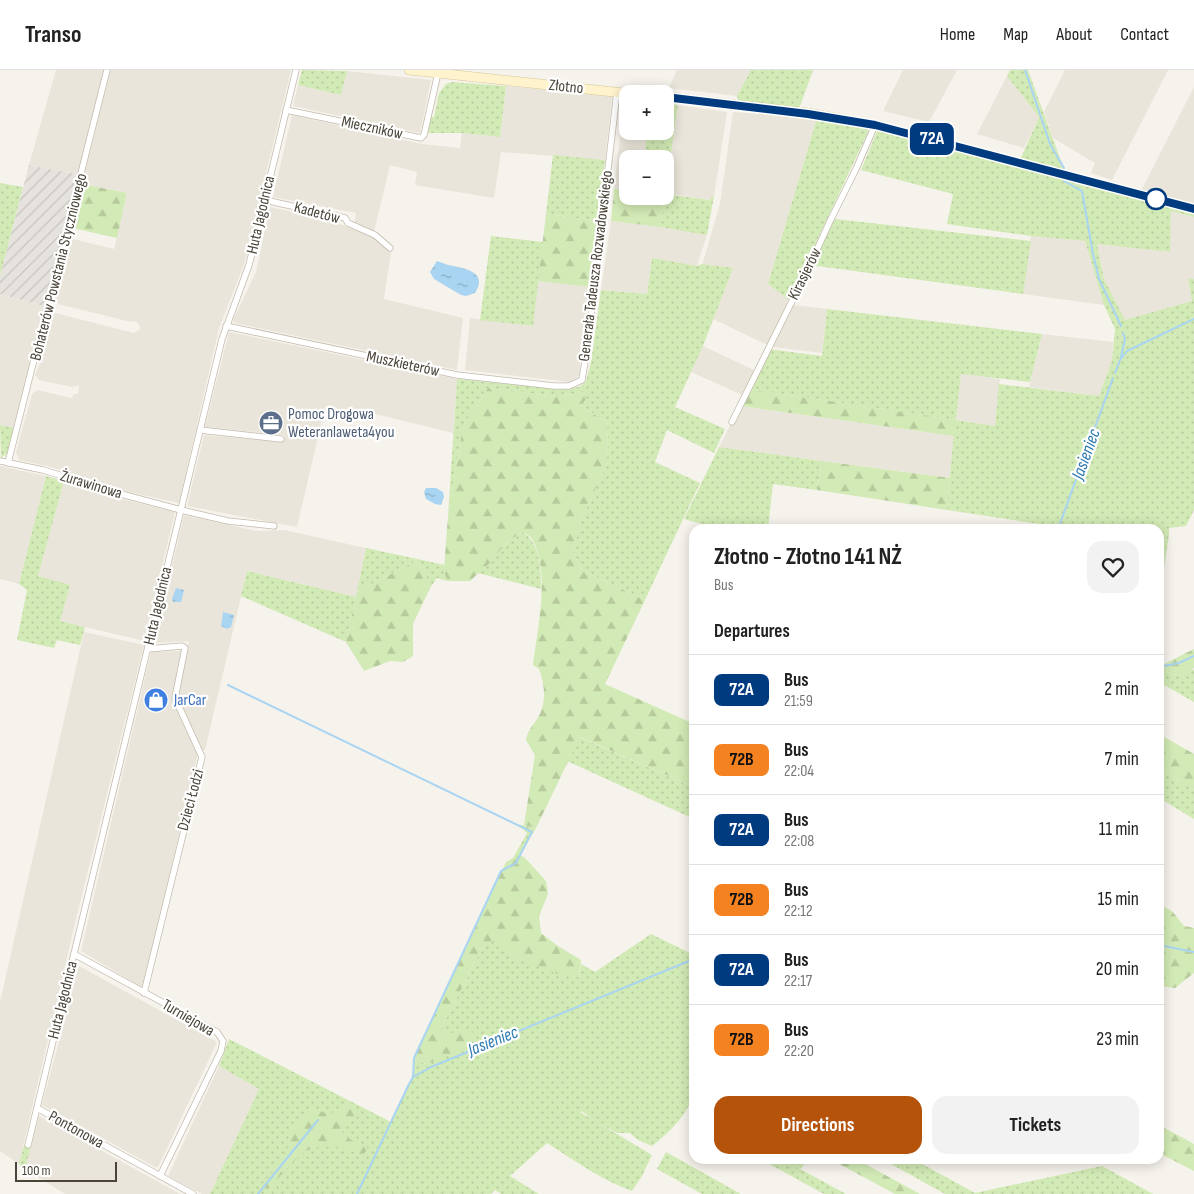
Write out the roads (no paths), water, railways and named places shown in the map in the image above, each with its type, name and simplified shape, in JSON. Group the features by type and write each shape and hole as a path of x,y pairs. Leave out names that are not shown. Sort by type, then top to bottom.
{"street":[{"name":"Bohaterów Powstania Styczniowego","path":"8,463 107,70"},
{"name":"Huta Jagodnica","path":"28,1145 200,430 226,326 250,265 296,70"},
{"name":"Złotno","path":"410,70 617,92"},
{"name":"Mieczników","path":"286,110 421,138 424,135 438,73"},
{"name":"Generała Tadeusza Rozwadowskiego","path":"582,380 617,92"},
{"path":"674,98 814,114 875,125 1194,209"},
{"name":"Kirasjerów","path":"732,422 855,172 875,125"},
{"name":"Kadetów","path":"265,200 345,218 348,223 375,235 390,248"},
{"name":"Muszkieterów","path":"226,326 457,375 554,386 569,386 582,380"},
{"path":"200,430 281,439"},
{"name":"Żurawinowa","path":"0,461 43,470 181,510 228,521 274,526"},
{"name":"Dzieci Łodzi","path":"144,993 202,757 175,698 185,648 182,646 148,648"},
{"name":"Turniejowa","path":"74,954 217,1032 223,1041 220,1051 160,1176"},
{"name":"Pontonowa","path":"37,1108 193,1194"}],"water":[{"path":"437,261 473,272 479,280 479,286 475,293 466,296 461,295 434,279 430,272"},
{"path":"426,488 436,488 443,492 444,497 441,505 426,499 424,492"},
{"path":"176,588 184,590 181,602 173,602 172,599"},
{"path":"223,612 234,615 231,627 227,629 221,626"}],"waterway":[{"path":"1025,70 1050,144 1064,168"},
{"path":"1064,181 1082,191 1099,279 1121,326"},
{"name":"Jasieniec","path":"1115,373 1120,360 1127,351 1194,319"},
{"path":"1121,357 1125,339 1123,333"},
{"name":"Jasieniec","path":"1060,524 1113,378"},
{"path":"1164,666 1179,663 1194,656"},
{"path":"228,685 532,832 516,863 501,871 414,1058 413,1077"},
{"path":"1164,946 1194,952"},
{"name":"Jasieniec","path":"357,1194 413,1077 431,1067 689,961"},
{"path":"258,1194 318,1120"}],"place":[{"name":"Pomoc Drogowa Weteranlaweta4you","path":"271,423"},
{"name":"JarCar","path":"156,700"}]}
